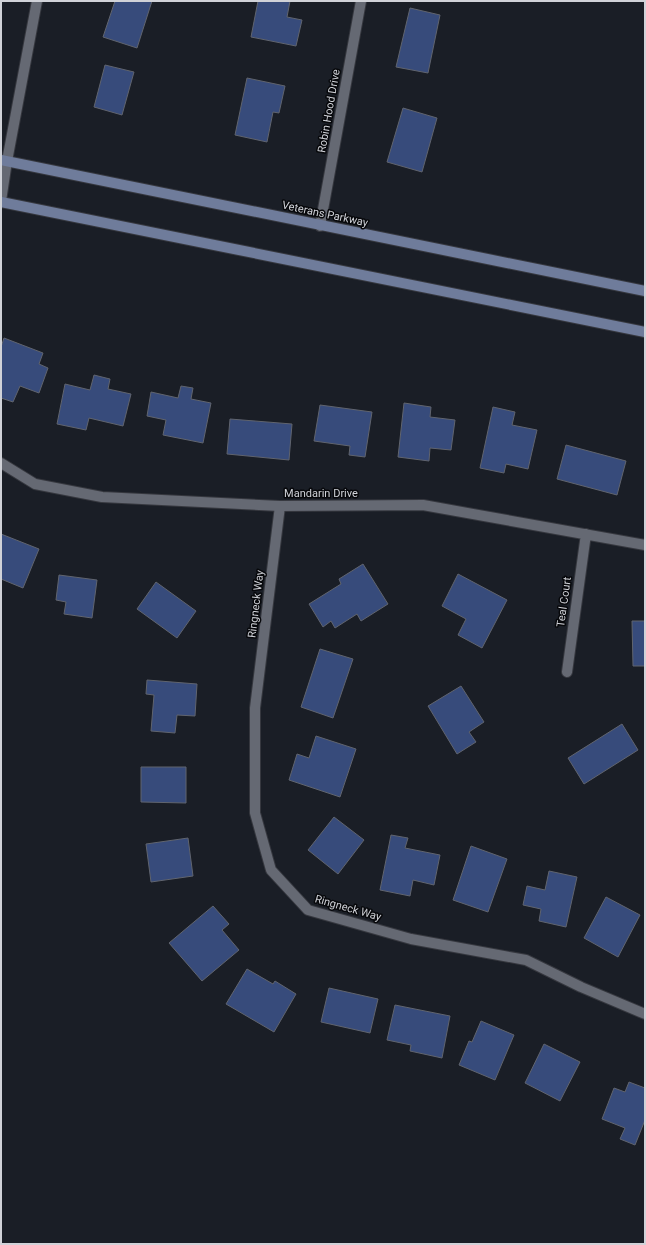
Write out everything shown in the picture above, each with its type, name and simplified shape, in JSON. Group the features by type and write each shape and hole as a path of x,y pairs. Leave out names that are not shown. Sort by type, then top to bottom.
{"main road":[{"name":"Veterans Parkway","path":"4,161 645,291"},
{"path":"1,202 645,332"}],"street":[{"path":"1,202 4,161 37,1"},
{"name":"Robin Hood Drive","path":"320,226 361,1"},
{"name":"Mandarin Drive","path":"1,463 35,484 102,497 280,506 423,505 645,545"},
{"name":"Ringneck Way","path":"280,506 255,708 255,813 271,870 308,910 411,939 526,960 582,988 645,1014"},
{"name":"Teal Court","path":"567,672 586,534"}],"building":[{"path":"115,1 152,1 137,48 103,37"},
{"path":"258,1 290,1 287,17 302,20 296,46 251,37"},
{"path":"410,8 440,15 428,73 396,67"},
{"path":"105,65 134,72 122,115 94,107"},
{"path":"247,78 285,86 279,113 273,112 267,142 235,135"},
{"path":"403,108 437,118 422,172 387,162"},
{"path":"4,338 43,353 39,364 48,368 39,393 20,386 13,402 1,398 1,347"},
{"path":"94,375 110,379 108,389 131,394 123,426 89,418 86,430 57,424 65,384 90,390"},
{"path":"181,386 193,388 191,399 211,403 203,443 163,435 166,420 147,416 151,392 178,398"},
{"path":"404,403 431,407 430,417 455,420 451,450 430,448 429,461 398,457"},
{"path":"320,405 372,412 365,457 349,455 350,446 314,441"},
{"path":"493,407 515,412 512,425 537,430 528,469 506,464 504,473 480,468"},
{"path":"230,419 292,424 289,460 227,454"},
{"path":"566,445 626,461 617,495 557,479"},
{"path":"1,534 39,549 23,588 1,579"},
{"path":"363,564 388,604 361,621 357,614 335,628 331,621 323,627 309,604 341,584 339,579"},
{"path":"458,574 507,600 482,648 458,635 466,619 442,606"},
{"path":"59,575 97,580 92,618 64,614 66,602 56,600"},
{"path":"156,582 196,611 177,638 137,609"},
{"path":"632,621 645,621 645,666 633,666"},
{"path":"320,649 353,659 333,718 301,707"},
{"path":"147,680 197,684 195,716 177,715 175,733 151,731 154,695 146,694"},
{"path":"461,686 484,722 469,732 476,742 457,754 428,706"},
{"path":"622,724 638,750 584,784 568,758"},
{"path":"316,736 356,749 340,797 289,780 297,754 309,758"},
{"path":"141,767 186,767 186,803 141,802"},
{"path":"334,817 364,840 338,874 308,850"},
{"path":"391,835 408,838 405,848 440,855 434,885 413,880 410,896 380,890"},
{"path":"188,838 193,876 151,882 146,844"},
{"path":"471,846 507,859 488,912 453,900"},
{"path":"549,871 577,877 566,927 539,921 541,909 523,905 527,886 545,890"},
{"path":"606,897 640,915 618,957 584,938"},
{"path":"213,906 229,924 222,930 239,950 202,981 169,943"},
{"path":"247,969 273,984 275,981 296,994 274,1032 226,1004"},
{"path":"329,988 378,999 370,1033 321,1022"},
{"path":"395,1005 450,1016 442,1058 410,1051 411,1045 387,1040"},
{"path":"481,1021 514,1035 495,1080 459,1065 469,1041 472,1042"},
{"path":"544,1044 580,1062 560,1101 525,1083"},
{"path":"629,1082 645,1088 645,1120 635,1145 620,1139 625,1128 602,1119 614,1088 625,1092"}]}
